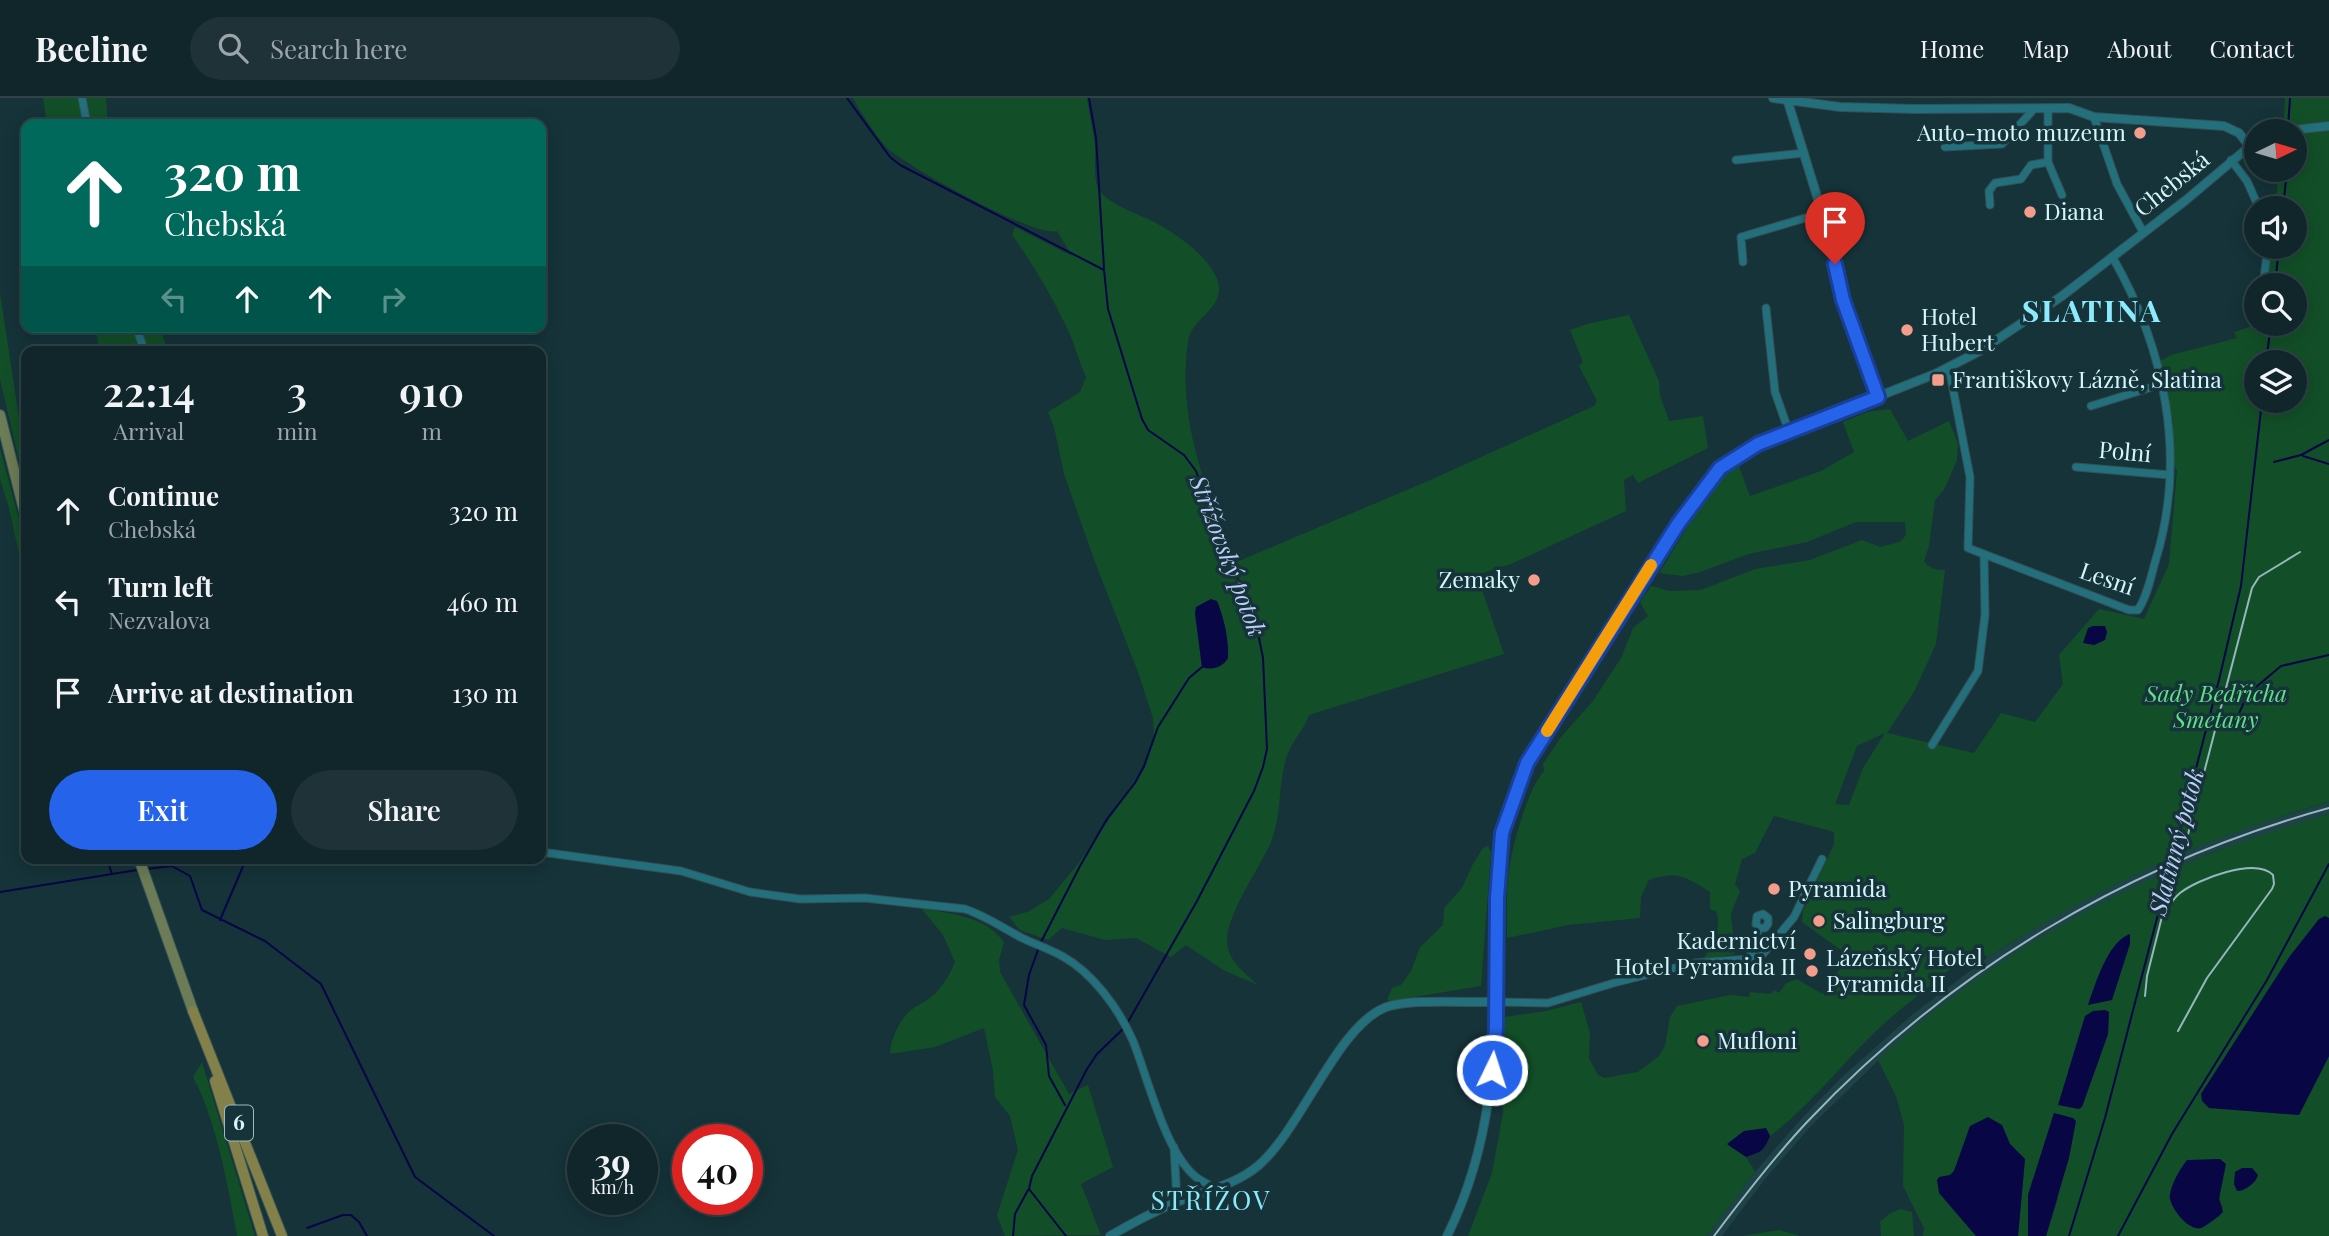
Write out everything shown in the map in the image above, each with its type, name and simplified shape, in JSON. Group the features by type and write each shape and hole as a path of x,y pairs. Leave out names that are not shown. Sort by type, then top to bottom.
{"highway":[{"name":"6","path":"193,1011 284,1236"},
{"name":"6","path":"193,1011 263,1236"}],"main road":[{"path":"0,415 21,498"},
{"name":"6","path":"141,864 193,1011"}],"street":[{"path":"82,98 86,119"},
{"path":"1773,98 1840,107 2069,108 2094,117 2224,126 2244,138"},
{"path":"2068,98 2069,108"},
{"path":"1788,102 1822,213 1843,300 1878,397"},
{"path":"2048,108 2048,162 2062,195"},
{"path":"1945,147 2002,144 2034,109"},
{"path":"2094,117 2117,184 2143,232"},
{"path":"2307,129 2329,127"},
{"name":"Chebská","path":"1447,1236 1463,1204 1479,1155 1491,1091 1496,1002 1497,898 1502,833 1527,763 1663,546 1708,481 1732,458 1758,444 1949,368 2010,331 2113,258 2244,150"},
{"path":"1737,160 1804,153"},
{"path":"2231,160 2247,181 2254,196"},
{"path":"1990,205 1989,191 1995,183 2021,179 2031,165 2048,162"},
{"path":"1743,262 1741,237 1822,213"},
{"name":"Lesní","path":"1984,554 2129,610 2138,610 2144,597 2162,538 2170,475 2169,419 2147,332 2113,258"},
{"path":"1766,308 1775,391 1790,432"},
{"path":"1932,745 1978,671 1985,615 1984,554 1968,548 1970,477 1949,368"},
{"path":"2091,406 2162,383"},
{"name":"Polní","path":"2076,467 2170,475"},
{"path":"546,853 681,871 750,892 800,900 865,898 965,909 981,914 1063,957 1098,987 1132,1040 1174,1146 1196,1177 1214,1188"},
{"path":"1110,1236 1140,1218 1241,1178 1270,1153 1291,1128 1341,1048 1357,1027 1372,1014 1397,1004 1548,1003 1646,974 1695,963 1749,959 1762,955 1793,919 1822,859"},
{"path":"1749,959 1759,928"},
{"path":"1174,1146 1177,1202"}],"shaded area":[{"path":"1211,599 1217,601 1222,615 1228,658 1220,666 1210,669 1202,667 1195,613 1196,607"},
{"path":"2105,626 2105,640 2094,645 2083,643 2088,628"},
{"path":"2329,802 2329,814 2211,853 2124,892 2064,924 1994,968 1889,1050 1811,1126 1765,1179 1722,1236 1707,1236 1755,1172 1841,1078 1913,1014 1987,958 2058,914 2152,865 2237,830"},
{"path":"2325,916 2329,918 2329,1056 2299,1115 2209,1108 2202,1101 2201,1094 2290,956 2319,919"},
{"path":"2130,934 2130,944 2112,1000 2088,1005 2109,954 2122,938"},
{"path":"2093,1011 2109,1012 2108,1034 2082,1107 2079,1109 2058,1105 2085,1016"},
{"path":"2054,1113 2076,1121 2069,1158 2046,1236 2028,1236 2028,1195"},
{"path":"1988,1117 2002,1125 2010,1144 2025,1159 2018,1236 1976,1236 1939,1193 1937,1180 1954,1171 1970,1126"},
{"path":"1766,1128 1770,1136 1764,1148 1756,1153 1746,1157 1727,1144 1744,1131"},
{"path":"2220,1159 2226,1164 2219,1199 2223,1212 2203,1227 2196,1228 2185,1222 2172,1205 2172,1186 2187,1160"},
{"path":"2242,1168 2252,1168 2258,1175 2250,1186 2237,1191 2234,1184 2235,1172"}],"green space":[{"path":"43,98 106,98 108,119 46,119"},
{"path":"853,98 1087,98 1095,145 1096,178 1101,193 1117,205 1162,226 1185,242 1212,269 1217,279 1218,298 1195,326 1188,342 1186,397 1203,477 1233,553 1244,555 1241,560 1428,481 1594,406 1597,401 1579,366 1583,362 1570,330 1587,324 1629,315 1659,381 1660,395 1669,421 1703,416 1708,448 1638,483 1633,475 1624,480 1626,511 1511,564 1477,575 1504,654 1309,715 1290,748 1285,764 1277,822 1270,844 1237,906 1228,931 1230,955 1258,985 1225,971 1186,945 1171,957 1136,938 1105,940 1062,928 1048,940 1020,930 1009,917 1027,912 1049,899 1078,864 1145,768 1154,737 1153,718 1138,672 1064,474 1048,412 1080,392 1086,377 1056,305 1012,235 1015,227 1072,256 1057,231 1024,224 999,213 943,184 898,156 882,142","holes":["1217,601 1226,631 1228,659 1202,667 1195,613"]},
{"name":"Sady Bedřicha Smetany","path":"2285,98 2329,98 2329,802 2239,831 2152,867 2068,909 1987,958 1978,944 1876,1031 1785,1124 1770,1136 1766,1128 1728,1145 1746,1157 1755,1172 1707,1236 1468,1236 1492,1173 1503,1113 1504,1017 1546,1011 1581,1002 1590,1033 1589,1058 1598,1075 1604,1078 1638,1072 1659,1056 1665,1046 1670,1017 1677,1006 1730,995 1749,997 1750,992 1771,994 1774,990 1779,993 1786,983 1797,979 1822,994 1849,956 1802,922 1803,911 1834,844 1834,832 1774,816 1755,853 1742,859 1735,884 1740,891 1731,914 1735,954 1704,959 1718,924 1716,911 1710,909 1710,892 1688,879 1674,875 1649,880 1641,897 1640,918 1568,925 1507,938 1509,867 1520,822 1531,792 1544,771 1543,764 1561,737 1593,701 1621,658 1633,628 1648,616 1640,602 1651,586 1670,591 1701,590 1755,569 1810,560 1862,540 1880,547 1900,542 1906,535 1905,522 1856,522 1807,542 1749,554 1700,572 1683,576 1659,573 1715,487 1738,464 1750,496 1821,471 1854,452 1843,422 1867,412 1890,409 1908,441 1949,421 1958,443 1957,460 1944,490 1935,500 1929,546 1924,561 1928,566 1945,570 1936,644 1914,692 1887,733 1974,753 2001,713 2035,722 2063,684 2059,655 2099,609 2144,619 2169,564 2177,471 2173,463 2173,421 2160,361 2171,355 2237,338 2234,332 2244,329 2244,336 2307,336 2307,273 2269,273 2271,259 2307,259 2307,196 2276,196 2278,182 2307,182 2307,119 2284,119","holes":["1885,733 1863,768 1849,805 1835,804 1857,746"]},
{"path":"0,293 21,431 21,469 0,379"},
{"path":"96,333 162,333 166,346 99,346"},
{"path":"0,448 21,526 21,563 9,508 0,479"},
{"path":"2329,814 2329,918 2325,916 2290,956 2201,1094 2299,1115 2329,1056 2329,1236 2046,1236 2058,1199 2054,1113 2028,1195 2028,1236 2018,1236 2025,1159 2010,1144 2002,1125 1970,1126 1951,1175 1976,1236 1923,1236 1924,1228 1903,1186 1904,1125 1896,1096 1878,1060 1927,1017 2032,942 2147,881 2206,855","holes":["2109,1012 2108,1034 2082,1107","2184,1164 2225,1168 2220,1188 2223,1207 2220,1216 2203,1227 2169,1197"]},
{"path":"1488,846 1491,852 1481,986 1390,1001 1387,999 1392,988 1401,985 1411,971 1420,947 1443,925 1444,908 1462,888 1473,864 1483,848"},
{"path":"921,908 978,921 996,933 1004,942 999,960 1000,972 1069,1094 1088,1085 1113,1167 1081,1184 1101,1235 1005,1236 997,1215 1018,1150 1010,1116 995,1097 993,1070 984,1028 935,1047 890,1054 894,1036 903,1019 938,990 955,962 943,935"},
{"path":"202,1062 255,1236 237,1236 215,1134 193,1077"},
{"path":"1900,1209 1912,1212 1914,1236 1881,1236 1880,1222"},
{"path":"1779,1230 1800,1236 1742,1236"}],"waterway":[{"name":"Střížovský potok","path":"847,98 890,157 900,165 1104,270 1108,309 1142,419 1148,430 1184,455 1196,471 1257,628 1263,658 1267,749 1263,767 1254,791 1197,901 1128,1022"},
{"path":"1089,98 1096,138 1104,268"},
{"name":"Slatinný potok","path":"2289,119 2290,98"},
{"name":"Slatinný potok","path":"2284,196 2286,182"},
{"name":"Slatinný potok","path":"2276,273 2278,259"},
{"name":"Slatinný potok","path":"2268,350 2269,336"},
{"name":"Slatinný potok","path":"2069,1236 2105,1118 2241,586 2261,413"},
{"path":"2274,462 2301,455 2329,440"},
{"path":"2303,456 2329,464"},
{"path":"2249,693 2281,666 2329,655"},
{"path":"1041,942 1107,819 1135,783 1158,727 1189,678 1202,667"},
{"path":"2236,720 2246,698"},
{"path":"109,864 112,874"},
{"path":"220,920 244,864"},
{"path":"2118,1236 2172,1134 2267,980 2329,864"},
{"path":"146,869 172,866 190,876 202,910 265,941 321,984 415,1177 494,1236"},
{"path":"0,892 137,870"},
{"path":"1039,947 1029,975 1024,1005 1046,1045 1049,1076 1065,1105"},
{"name":"Střížovský potok","path":"1066,1236 1029,1189 1032,1176 1087,1069 1097,1054 1123,1029"},
{"path":"1013,1236 1015,1214 1028,1190"},
{"path":"307,1228 343,1215 351,1215 359,1222 367,1236"}],"railway":[{"path":"2145,996 2147,976 2178,853 2186,842 2252,588 2259,577 2300,552"},
{"path":"1714,1236 1783,1149 1863,1066 1922,1016 1983,970 2114,891 2183,859 2255,831 2329,808"},
{"path":"2166,910 2188,887 2213,876 2253,868 2273,875 2272,889 2207,978 2178,1031"}],"slow traffic":[{"path":"1547,731 1651,565"}],"place":[{"name":"Auto-moto muzeum","path":"2140,133"},
{"name":"Diana","path":"2030,212"},
{"name":"Hotel Hubert","path":"1907,330"},
{"name":"Františkovy Lázně, Slatina","path":"1938,380"},
{"name":"Zemaky","path":"1534,580"},
{"name":"Pyramida","path":"1774,889"},
{"name":"Salingburg","path":"1819,921"},
{"name":"Kadernictví Hotel Pyramida II","path":"1810,954"},
{"name":"Lázeňský Hotel Pyramida II","path":"1812,971"},
{"name":"Mufloni","path":"1703,1041"}],"district":[{"name":"SLATINA","path":"2092,312"},
{"name":"STŘÍŽOV","path":"1211,1201"}],"route":[{"path":"1492,1070 1496,1027 1497,898 1502,833 1527,763 1678,524 1720,468 1758,444 1878,397 1843,300 1835,264"}]}
